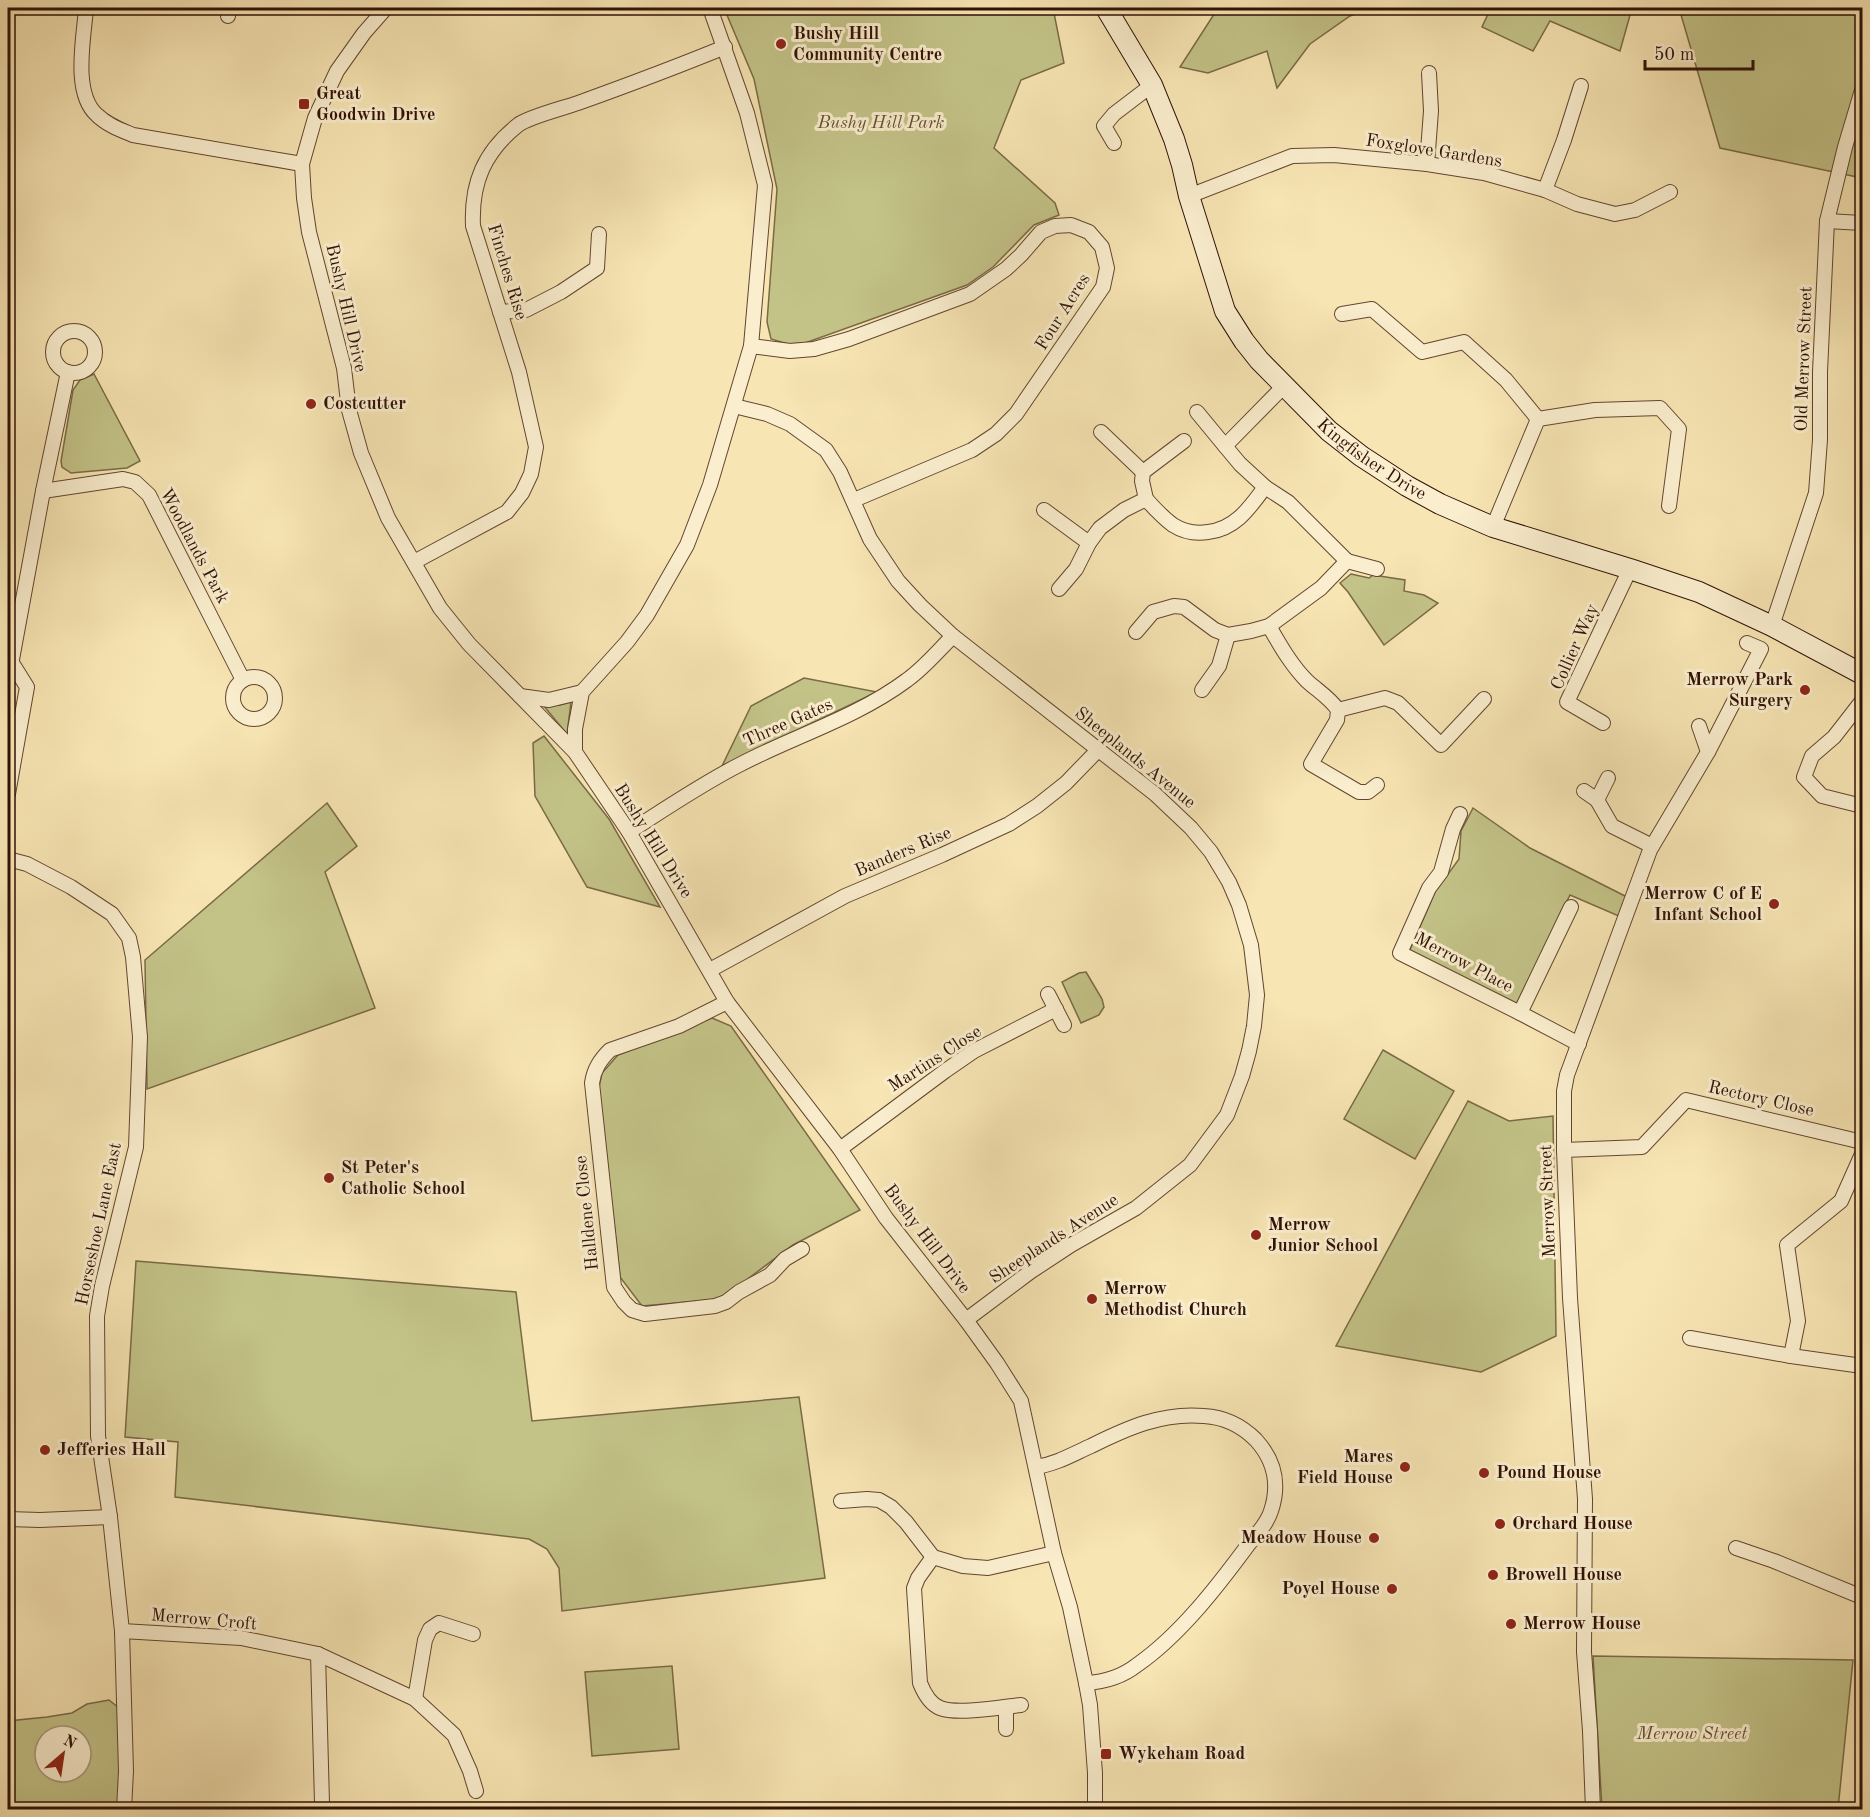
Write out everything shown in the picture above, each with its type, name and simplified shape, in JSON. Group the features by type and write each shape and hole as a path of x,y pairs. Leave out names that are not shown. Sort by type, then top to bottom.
{"street":[{"path":"86,8 81,75 84,94 95,114 133,135 302,164"},
{"name":"Bushy Hill Drive","path":"386,8 364,33 337,71 315,118 302,164 309,232 344,368 349,410 361,453 388,518 441,608 469,644 575,752 629,832 727,1002 840,1149 882,1213 998,1363 1021,1401 1054,1553 1070,1607 1090,1705 1095,1809"},
{"path":"575,752 575,729 582,692 627,642 647,615 687,545 710,484 751,346 765,185 747,113 710,8"},
{"name":"Kingfisher Drive","path":"1106,8 1152,85 1174,139 1189,196 1225,311 1249,347 1329,430 1361,456 1440,504 1493,527 1699,592 1772,626 1863,674"},
{"name":"Finches Rise","path":"414,562 507,512 522,493 531,474 536,447 519,372 473,226 472,207 476,185 486,160 501,141 520,123 657,75 725,47"},
{"path":"1428,164 1431,111 1429,74"},
{"path":"1114,143 1104,126 1114,114 1152,85"},
{"path":"1545,190 1581,86"},
{"name":"Old Merrow Street","path":"1772,626 1816,493 1820,440 1820,372 1827,221 1845,147 1863,90"},
{"name":"Foxglove Gardens","path":"1189,196 1292,156 1334,154 1428,164 1484,174 1545,190 1577,204 1615,214 1635,210 1670,192"},
{"path":"1827,221 1863,223"},
{"name":"Four Acres","path":"751,346 790,351 814,349 849,339 970,294 1006,269 1041,232 1055,226 1071,225 1089,232 1102,247 1107,268 1103,287 1017,414 996,434 972,450 854,500"},
{"path":"500,312 526,310 561,292 597,268 599,234"},
{"path":"1342,314 1372,309 1422,352 1464,342 1506,380 1538,419"},
{"path":"8,681 43,491 68,372"},
{"path":"1225,446 1285,386"},
{"name":"Sheeplands Avenue","path":"734,406 767,414 790,424 825,450 840,472 870,540 898,581 920,605 953,636 1155,794 1191,828 1211,852 1229,882 1239,905 1251,945 1257,995 1249,1051 1227,1115 1190,1165 1136,1208 1071,1245 1030,1272 966,1320"},
{"path":"1538,419 1595,410 1660,408 1679,429 1669,506"},
{"path":"1197,412 1240,464 1265,487 1288,502 1347,561 1377,569"},
{"path":"1493,527 1538,419"},
{"path":"1101,432 1143,472"},
{"path":"1184,441 1143,472 1142,481 1146,499 1163,518 1175,526 1188,532 1219,531 1235,522 1249,509 1265,487"},
{"name":"Woodlands Park","path":"43,491 123,479 135,482 149,495 243,680"},
{"path":"1059,590 1076,569 1089,543 1100,528 1124,510 1146,499"},
{"path":"1044,510 1089,543"},
{"path":"1136,632 1153,612 1174,606 1184,607 1215,630 1228,634 1269,626 1321,588 1347,561"},
{"name":"Collier Way","path":"1603,723 1568,702 1630,569"},
{"path":"1269,626 1293,666 1338,710 1337,720 1311,764 1359,792 1368,792 1377,785"},
{"path":"1202,690 1219,666 1228,634"},
{"name":"Three Gates","path":"629,832 687,794 739,765 846,717 891,691 924,666 953,636"},
{"name":"Merrow Street","path":"1593,1809 1584,1642 1585,1499 1570,1298 1564,1090 1566,1076 1652,846 1708,752 1761,649 1747,643"},
{"path":"8,794 27,687 12,663"},
{"path":"520,696 549,700 582,692"},
{"path":"1338,710 1385,698 1398,703 1441,745 1484,699"},
{"path":"1863,701 1834,737 1812,756 1804,777 1822,796 1863,806"},
{"path":"1699,726 1708,752"},
{"name":"Banders Rise","path":"710,970 845,896 1009,824 1066,783 1098,750"},
{"path":"1597,800 1608,778"},
{"path":"1584,790 1597,800 1612,826 1652,846"},
{"name":"Merrow Place","path":"1460,814 1453,828 1441,872 1429,888 1400,953 1579,1044"},
{"name":"Horseshoe Lane East","path":"8,859 27,864 70,887 112,914 129,938 133,957 140,1037 136,1147 102,1286 97,1316 98,1436 110,1517 122,1631 126,1771 124,1809"},
{"path":"1520,1012 1571,907"},
{"path":"1048,994 1064,1025"},
{"name":"Halldene Close","path":"727,1002 679,1026 610,1050 603,1056 594,1073 592,1083 614,1287 632,1310 645,1314 715,1306 726,1302 770,1275 785,1259 802,1249"},
{"name":"Martins Close","path":"840,1149 954,1064 1056,1009"},
{"name":"Rectory Close","path":"1564,1150 1642,1147 1686,1100 1863,1142"},
{"path":"1791,1356 1798,1321 1787,1245 1841,1201 1863,1154"},
{"path":"1690,1338 1791,1356 1863,1365"},
{"path":"1036,1467 1053,1464 1117,1433 1160,1418 1180,1414 1207,1416 1238,1425 1263,1448 1275,1469 1275,1493 1271,1513 1189,1618 1147,1657 1127,1672 1086,1683"},
{"path":"841,1501 867,1498 879,1500 891,1507 906,1522 933,1557 963,1566 988,1568 1054,1553"},
{"path":"8,1519 110,1517"},
{"path":"1736,1548 1863,1597"},
{"path":"933,1557 918,1578 914,1588 920,1683 923,1692 939,1708 955,1711 1021,1705"},
{"path":"415,1699 425,1640 430,1629 439,1623 473,1634"},
{"name":"Merrow Croft","path":"122,1631 241,1638 318,1654 415,1699 454,1734 476,1791"},
{"path":"318,1654 322,1803"},
{"path":"1006,1707 1006,1729"}],"green space":[{"name":"Bushy Hill Park","path":"724,8 1053,8 1064,63 1021,80 994,148 1055,203 1059,215 1034,225 993,267 967,285 805,343 788,344 771,339 767,322 777,189 754,79"},
{"path":"1218,8 1371,8 1350,16 1310,44 1277,88 1267,51 1208,73 1180,67"},
{"path":"1476,8 1632,8 1620,51 1550,21 1533,51 1482,27 1488,14"},
{"path":"1679,8 1862,8 1862,178 1720,148"},
{"path":"94,374 140,461 127,468 71,473 62,467 61,461 73,390 80,380"},
{"path":"1351,574 1369,578 1373,575 1405,580 1404,591 1424,595 1438,603 1384,645 1340,583"},
{"path":"804,678 877,692 722,766 751,706"},
{"path":"571,702 567,734 543,705 560,705"},
{"path":"544,736 609,819 660,907 587,887 535,796 533,743"},
{"path":"327,803 357,846 325,872 375,1008 147,1089 145,960"},
{"path":"1473,808 1530,848 1627,897 1621,917 1570,895 1516,1005 1409,952 1435,892 1459,859 1461,831"},
{"path":"1086,972 1102,999 1104,1007 1099,1015 1081,1023 1062,982"},
{"path":"712,1018 731,1026 860,1210 793,1245 721,1299 642,1306 620,1277 599,1087 602,1073 618,1055"},
{"path":"1383,1050 1454,1091 1415,1159 1344,1119"},
{"path":"1468,1101 1509,1121 1553,1116 1556,1336 1481,1372 1336,1346"},
{"path":"136,1261 516,1292 532,1421 799,1397 825,1578 562,1611 559,1568 547,1549 529,1539 175,1497 178,1442 125,1437"},
{"name":"Merrow Street","path":"1593,1656 1853,1660 1838,1809 1602,1809"},
{"path":"672,1666 679,1749 592,1756 585,1672"},
{"path":"109,1700 124,1712 124,1809 8,1810 8,1721 72,1713 87,1704"}],"place":[{"name":"Bushy Hill Community Centre","path":"781,44"},
{"name":"Great Goodwin Drive","path":"304,104"},
{"name":"Costcutter","path":"311,404"},
{"name":"Merrow Park Surgery","path":"1805,690"},
{"name":"Merrow C of E Infant School","path":"1774,904"},
{"name":"St Peter's Catholic School","path":"329,1178"},
{"name":"Merrow Junior School","path":"1256,1235"},
{"name":"Merrow Methodist Church","path":"1092,1299"},
{"name":"Jefferies Hall","path":"45,1450"},
{"name":"Mares Field House","path":"1405,1467"},
{"name":"Pound House","path":"1484,1473"},
{"name":"Orchard House","path":"1500,1524"},
{"name":"Meadow House","path":"1374,1538"},
{"name":"Browell House","path":"1493,1575"},
{"name":"Poyel House","path":"1392,1589"},
{"name":"Merrow House","path":"1511,1624"},
{"name":"Wykeham Road","path":"1106,1754"}]}
